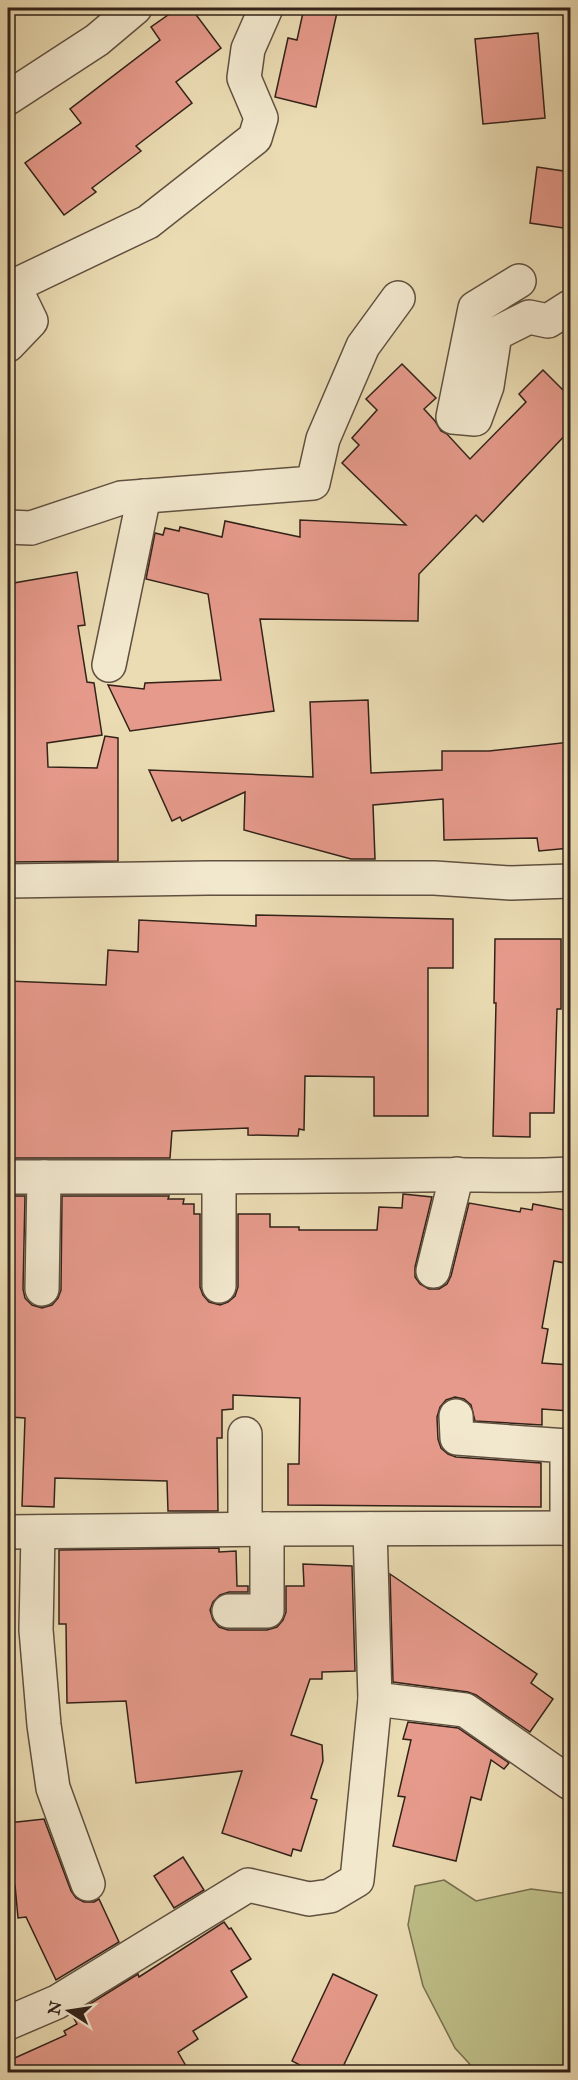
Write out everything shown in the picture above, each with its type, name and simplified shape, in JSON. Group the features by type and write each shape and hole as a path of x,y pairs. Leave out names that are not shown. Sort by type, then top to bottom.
{"street":[{"path":"8,98 97,40 135,8"},
{"path":"8,345 31,321 15,286 148,222 255,138 261,118 244,78 248,49 266,8"},
{"path":"519,281 475,308 453,417 475,419 487,386 495,334 529,317 548,321 570,307"},
{"path":"8,526 31,528 121,498 314,483 323,439 363,346 398,298"},
{"path":"109,665 144,496"},
{"path":"8,881 434,878 511,884 570,881"},
{"path":"433,1271 457,1174"},
{"path":"8,1177 570,1174"},
{"path":"42,1289 44,1177"},
{"path":"219,1177 219,1286"},
{"path":"88,1884 53,1788 23,1532 569,1529 567,1446 457,1438 456,1416"},
{"path":"229,1611 267,1611 245,1434"},
{"path":"8,2024 57,2002 248,1885 309,1899 330,1896 357,1880 375,1699 370,1529"},
{"path":"375,1699 465,1710 570,1783"}],"green space":[{"path":"444,1880 476,1901 531,1889 570,1894 570,2072 477,2072 455,2048 423,1986 408,1925 415,1886"}],"building":[{"path":"178,8 191,8 221,48 176,82 192,103 136,146 141,151 92,188 96,192 64,215 25,163 81,123 70,109 160,40 151,27"},
{"path":"304,8 338,8 316,107 275,97 288,38 297,40"},
{"path":"538,33 545,118 483,124 475,39"},
{"path":"537,167 570,172 570,229 530,223"},
{"path":"402,364 436,398 424,409 441,431 447,434 470,459 526,402 519,394 543,370 570,397 570,430 483,522 476,515 419,574 418,621 260,619 274,711 130,731 108,685 144,689 145,683 221,680 208,594 146,579 155,533 163,535 165,528 179,531 180,527 222,537 225,521 300,537 300,520 406,525 342,463 359,445 352,438 377,410 366,399"},
{"path":"77,572 85,625 78,626 87,682 94,683 102,735 47,743 48,767 97,768 105,736 118,738 118,861 8,862 8,584"},
{"path":"368,700 371,773 442,770 442,751 489,751 570,742 570,848 539,851 537,838 444,840 443,799 373,805 375,859 351,859 244,830 245,792 182,821 180,817 172,821 149,770 313,777 310,702"},
{"path":"256,915 453,919 453,968 428,968 428,1116 374,1116 374,1077 305,1076 304,1130 299,1129 298,1136 248,1135 248,1128 172,1131 170,1158 8,1158 8,981 106,985 108,950 138,952 139,920 256,926"},
{"path":"495,939 561,939 561,1009 557,1009 554,1113 530,1113 530,1137 493,1136"},
{"path":"403,1194 432,1197 415,1267 415,1277 420,1284 429,1289 439,1289 447,1284 451,1276 469,1203 520,1212 521,1208 532,1210 533,1204 570,1211 570,1264 554,1261 542,1328 548,1329 542,1363 570,1365 570,1411 542,1409 542,1425 475,1421 471,1405 464,1399 455,1397 446,1400 440,1407 437,1417 438,1439 441,1448 448,1454 456,1457 541,1463 541,1507 288,1505 288,1464 299,1464 300,1398 233,1395 233,1409 222,1410 222,1438 217,1438 218,1511 168,1511 167,1481 55,1478 54,1507 22,1506 25,1418 10,1417 8,1196 25,1196 23,1289 25,1298 32,1305 42,1308 52,1305 61,1290 62,1196 169,1196 168,1199 184,1199 183,1204 194,1204 194,1214 200,1214 200,1287 209,1302 220,1305 235,1296 238,1287 238,1214 270,1214 270,1227 299,1227 299,1230 377,1230 379,1207 402,1208"},
{"path":"219,1548 219,1552 236,1551 237,1586 248,1586 248,1592 229,1592 220,1595 213,1602 210,1610 213,1620 219,1627 228,1630 267,1630 277,1627 286,1612 286,1586 304,1586 303,1564 352,1566 355,1671 322,1672 322,1679 310,1679 291,1735 322,1745 323,1761 311,1798 317,1800 301,1851 293,1849 291,1856 222,1833 242,1771 136,1783 126,1701 67,1703 66,1624 59,1624 59,1550"},
{"path":"390,1574 537,1674 531,1683 553,1699 530,1732 476,1695 468,1692 393,1682"},
{"path":"408,1722 458,1728 509,1763 504,1769 491,1760 481,1800 471,1797 456,1861 393,1846 405,1797 398,1796 411,1740 403,1739"},
{"path":"44,1819 71,1891 76,1898 84,1902 94,1902 99,1899 119,1942 56,1980 26,1917 18,1918 15,1885 8,1886 8,1823"},
{"path":"183,1857 204,1890 174,1908 154,1876"},
{"path":"224,1922 229,1929 231,1928 251,1959 231,1971 247,1997 193,2031 198,2039 178,2052 190,2073 8,2073 8,2061 66,2035 64,2031 77,2024 72,2015 138,1974 139,1977"},
{"path":"333,1974 377,1995 340,2073 315,2073 292,2061"}]}
